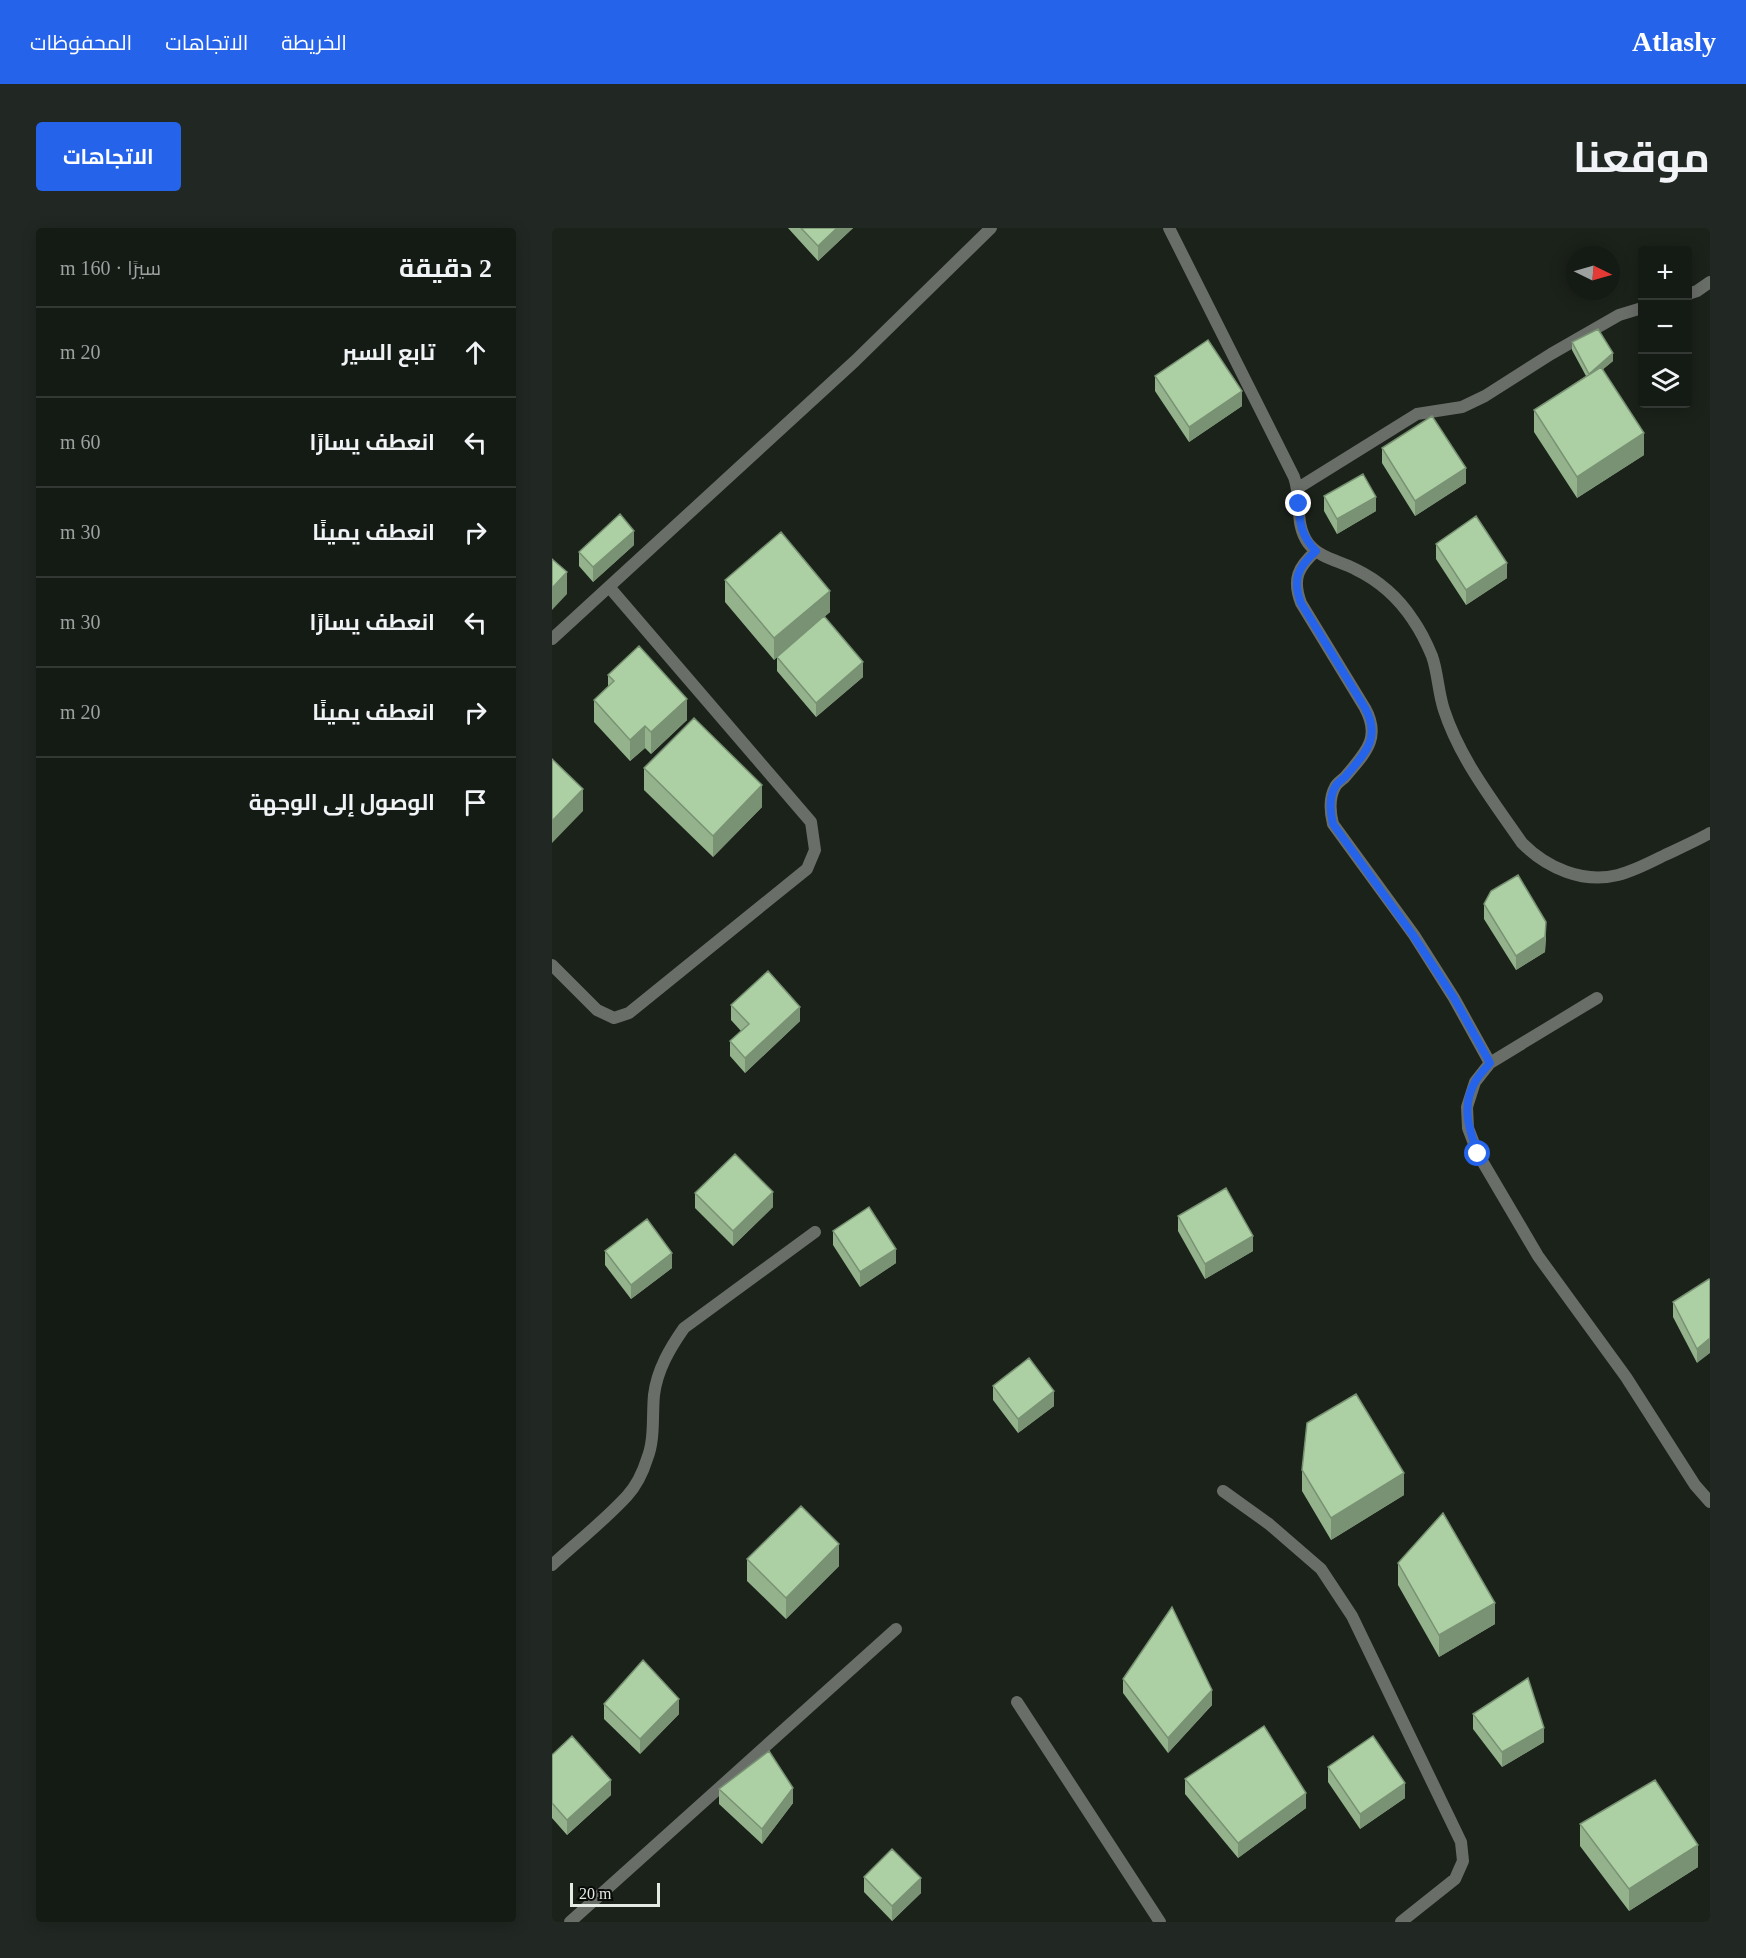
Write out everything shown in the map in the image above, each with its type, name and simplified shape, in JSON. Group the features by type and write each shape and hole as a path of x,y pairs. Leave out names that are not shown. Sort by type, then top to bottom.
{"street":[{"path":"552,639 855,361 991,228"},
{"path":"1169,228 1298,488 1299,522 1309,544 1330,559 1374,579 1396,596 1414,621 1432,657 1444,709 1462,754 1522,843 1546,863 1576,875 1596,878 1615,876 1634,870 1710,832"},
{"path":"1692,293 1710,282"},
{"path":"1298,488 1417,414 1462,407 1485,396 1551,354 1619,315 1638,309"},
{"path":"1316,551 1304,561 1299,572 1296,583 1297,593 1365,708 1372,724 1370,743 1365,753 1335,787 1331,807 1333,824 1413,935 1454,998 1490,1063"},
{"path":"552,965 597,1010 614,1018 629,1013 807,869 815,849 811,822 610,588"},
{"path":"1597,998 1490,1063 1475,1082 1467,1107 1468,1128 1478,1154 1538,1256 1626,1377 1695,1485 1710,1502"},
{"path":"552,1565 628,1495 640,1478 648,1458 652,1437 654,1392 671,1347 684,1328 815,1232"},
{"path":"1223,1491 1269,1524 1321,1569 1352,1616 1461,1842 1462,1861 1455,1879 1401,1922"},
{"path":"570,1922 896,1629"},
{"path":"1017,1702 1160,1922"}],"building":[{"path":"801,228 837,228 818,246"},
{"path":"1598,329 1613,353 1589,374 1572,342"},
{"path":"1208,340 1242,391 1189,427 1155,376"},
{"path":"1601,367 1644,433 1577,477 1534,410"},
{"path":"1432,416 1466,468 1415,501 1382,448"},
{"path":"1363,474 1376,497 1337,519 1324,496"},
{"path":"620,514 634,531 593,567 579,552"},
{"path":"1476,516 1507,563 1466,590 1436,544"},
{"path":"781,532 830,591 774,638 725,580"},
{"path":"552,559 567,572 552,588"},
{"path":"824,616 863,662 816,703 777,657"},
{"path":"639,646 687,699 651,732 645,726 630,740 594,700 614,681 608,675"},
{"path":"694,718 762,785 713,836 644,768"},
{"path":"552,759 583,789 552,821"},
{"path":"1518,875 1546,922 1545,937 1516,956 1484,904 1491,891"},
{"path":"768,971 800,1007 745,1058 730,1041 749,1024 731,1005"},
{"path":"735,1154 773,1192 733,1231 695,1193"},
{"path":"1226,1188 1253,1236 1205,1264 1178,1216"},
{"path":"869,1207 896,1249 860,1272 833,1231"},
{"path":"647,1219 672,1253 631,1285 605,1251"},
{"path":"1709,1279 1710,1338 1697,1349 1673,1302"},
{"path":"1029,1358 1054,1391 1018,1419 993,1386"},
{"path":"1356,1394 1404,1473 1331,1518 1302,1470 1307,1423"},
{"path":"801,1506 839,1544 786,1598 747,1559"},
{"path":"1443,1513 1495,1603 1439,1635 1398,1563"},
{"path":"1172,1607 1212,1690 1168,1738 1123,1679"},
{"path":"643,1660 679,1699 640,1739 604,1704"},
{"path":"1528,1678 1544,1728 1502,1752 1473,1714"},
{"path":"1264,1726 1306,1793 1238,1843 1185,1779"},
{"path":"572,1736 611,1780 567,1820 552,1803 552,1755"},
{"path":"1373,1736 1405,1783 1360,1814 1328,1767"},
{"path":"769,1751 793,1788 762,1829 719,1789"},
{"path":"1655,1780 1698,1845 1629,1889 1580,1824"},
{"path":"892,1849 921,1878 892,1906 864,1877"}],"route":[{"path":"1299,504 1299,522 1309,544 1316,551 1304,561 1299,572 1296,583 1297,593 1370,716 1372,724 1370,743 1365,753 1335,787 1331,800 1333,824 1413,935 1454,998 1490,1063 1475,1082 1467,1107 1468,1128 1478,1154"}]}
